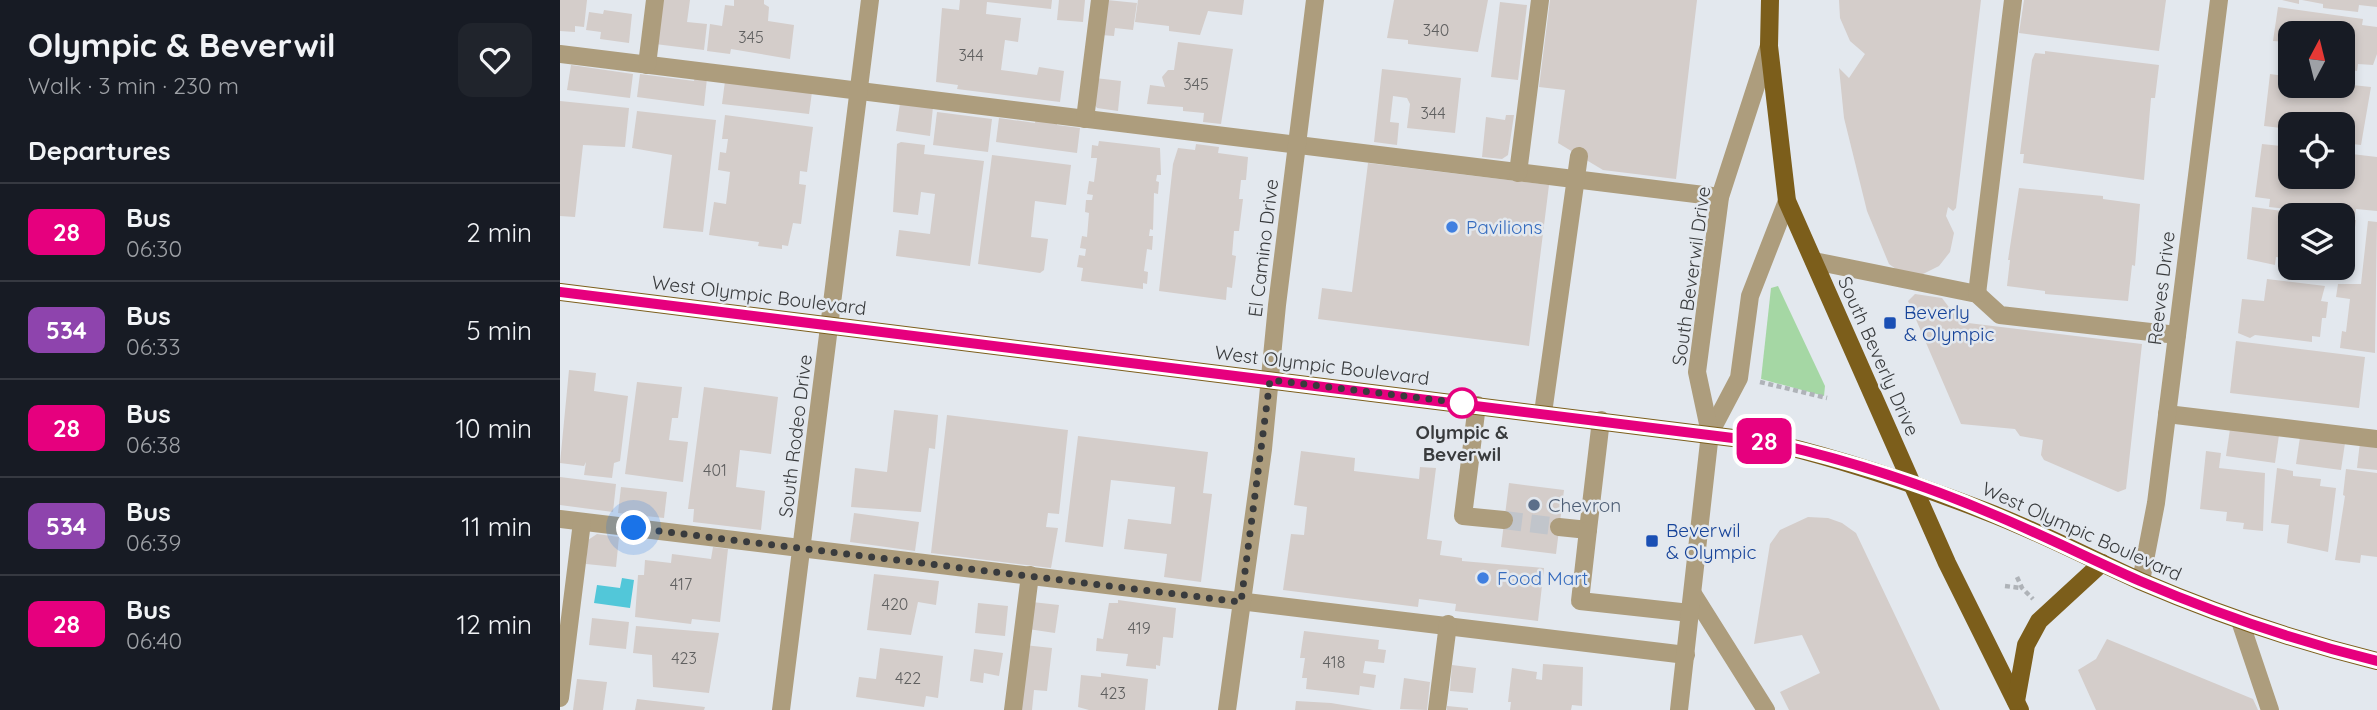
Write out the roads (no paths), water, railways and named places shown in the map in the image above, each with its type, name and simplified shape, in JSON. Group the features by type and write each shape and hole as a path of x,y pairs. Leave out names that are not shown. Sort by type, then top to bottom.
{"main road":[{"name":"South Beverly Drive","path":"1770,0 1769,46 1787,201 1947,563 2018,705"},
{"name":"West Olympic Boulevard","path":"560,292 1710,433 1773,443 1842,459 1913,484 1988,512 2141,581 2240,621 2377,661"},
{"path":"2018,705 2026,645 2039,621 2102,563"}],"street":[{"path":"647,65 655,0"},
{"name":"South Rodeo Drive","path":"781,710 870,0"},
{"path":"1085,119 1100,0"},
{"name":"El Camino Drive","path":"1227,710 1315,0"},
{"path":"1518,173 1540,0"},
{"path":"1977,294 2013,0"},
{"name":"Reeves Drive","path":"2141,581 2167,414 2218,0"},
{"name":"South Beverwil Drive","path":"1679,710 1710,433 1697,372 1720,197 1769,46"},
{"path":"560,54 1720,197"},
{"path":"1543,414 1579,156"},
{"name":"South Beverwil Drive","path":"1710,433 1739,378 1749,296 1787,201"},
{"path":"1814,261 1977,294 2000,315 2177,335"},
{"path":"1477,405 1463,516 1504,520"},
{"path":"2167,414 2377,439"},
{"path":"1601,420 1580,601 1690,613"},
{"path":"560,519 1241,602 1448,624 1686,655"},
{"path":"560,698 582,522"},
{"path":"1559,527 1588,530"},
{"path":"1013,710 1030,575"},
{"path":"1693,594 1766,710"},
{"path":"2240,621 2270,710"},
{"path":"1437,710 1448,624"}],"water":[{"path":"622,578 634,580 630,608 594,603 597,585 620,588"}],"tunnel":[{"path":"1504,520 1559,527"}],"place":[{"name":"Pavilions","path":"1452,227"},
{"name":"Beverly & Olympic","path":"1890,323"},
{"name":"Olympic & Beverwil","path":"1462,403"},
{"name":"Chevron","path":"1534,505"},
{"name":"Beverwil & Olympic","path":"1652,541"},
{"name":"Food Mart","path":"1483,578"}]}
